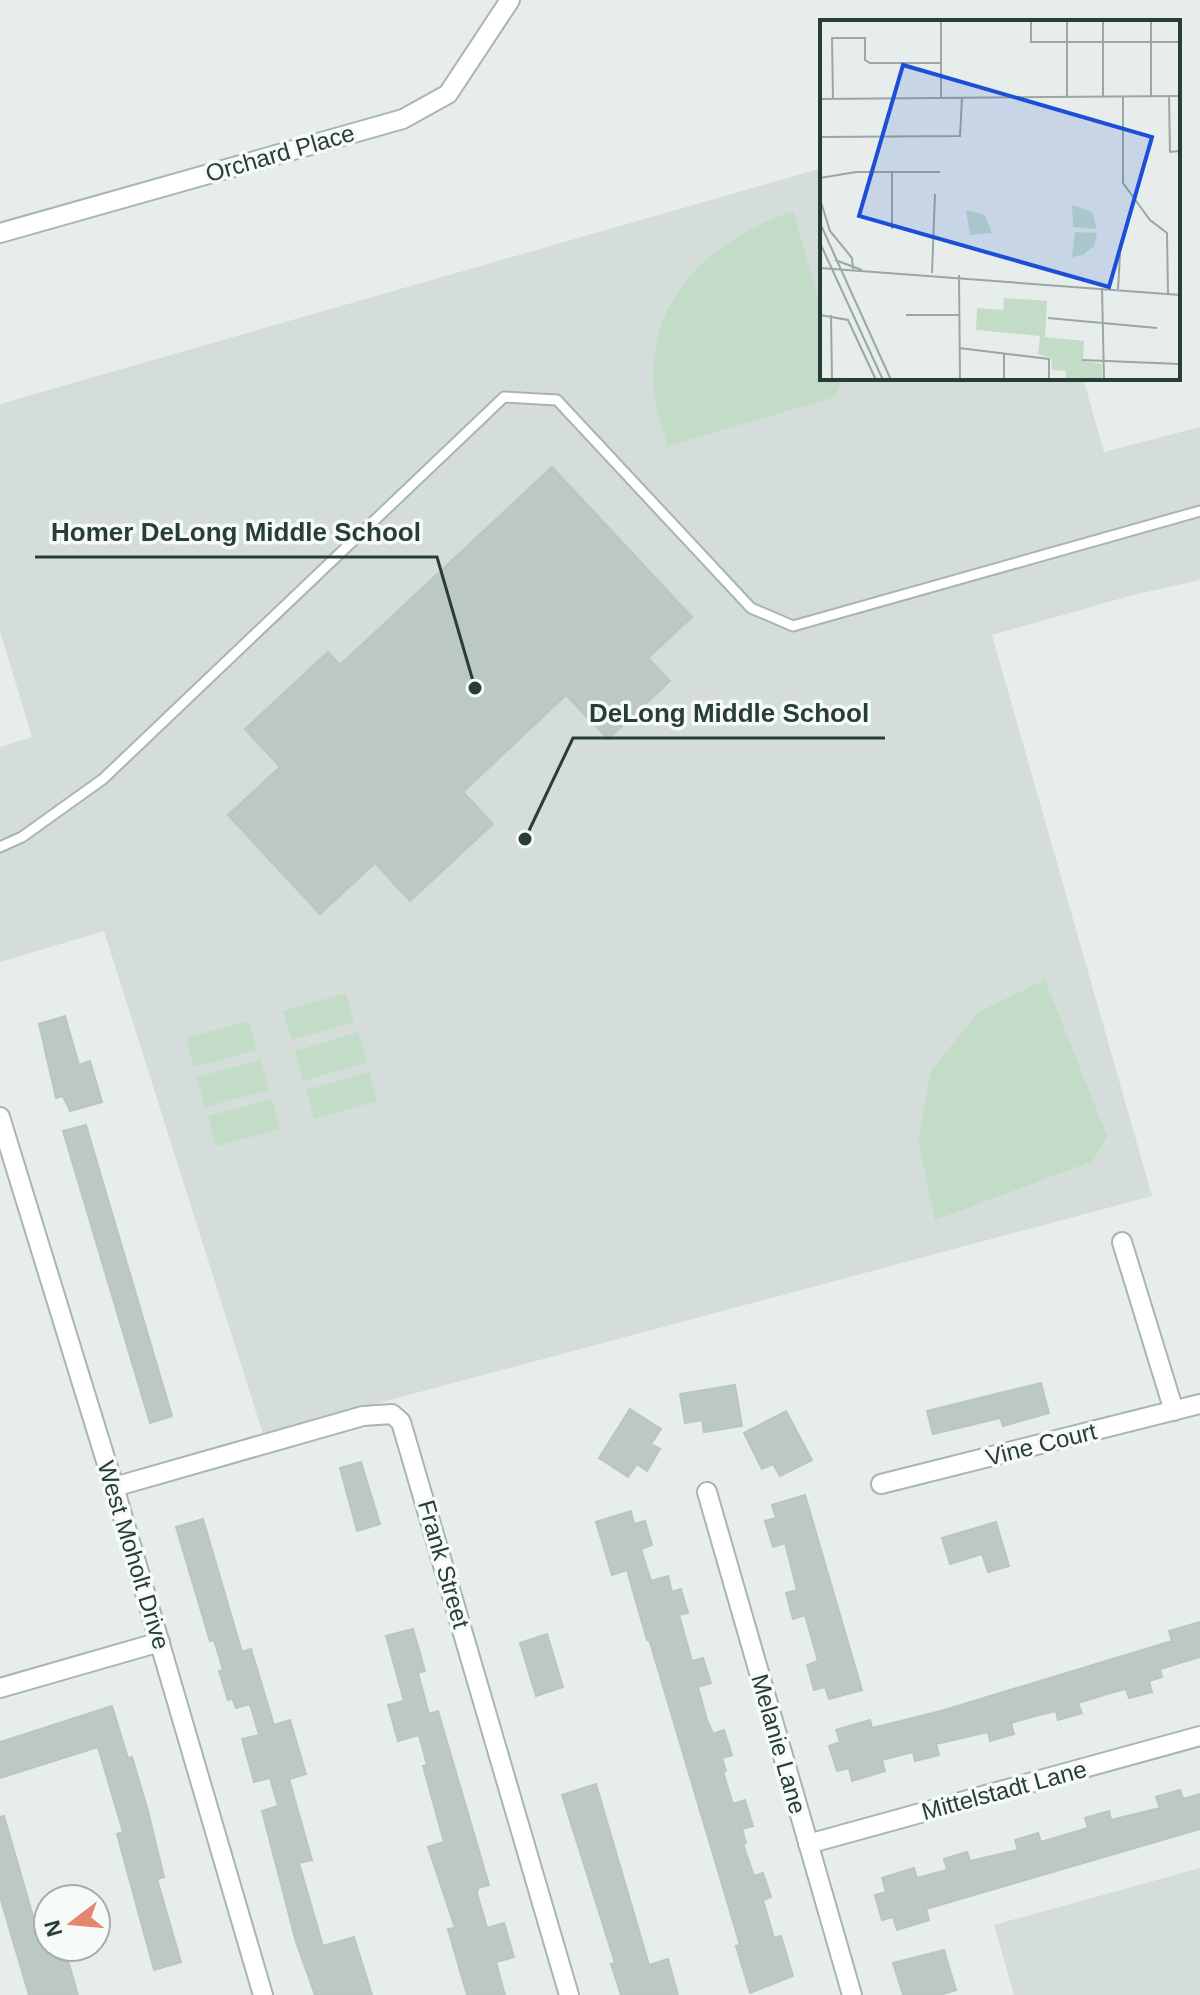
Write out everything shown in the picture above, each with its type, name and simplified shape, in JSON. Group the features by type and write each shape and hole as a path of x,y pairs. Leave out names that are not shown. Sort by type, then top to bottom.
{"street":[{"name":"Orchard Place","path":"0,233 403,119 448,94 510,0"},
{"name":"West Moholt Drive","path":"0,1117 3,1136 114,1487 263,1995"},
{"path":"1122,1242 1174,1411"},
{"name":"Vine Court","path":"881,1484 1200,1404"},
{"name":"Frank Street","path":"114,1487 363,1416 392,1414 401,1422 569,1995"},
{"name":"Melanie Lane","path":"707,1492 852,1995"},
{"path":"0,1688 160,1642"},
{"name":"Mittelstadt Lane","path":"808,1844 1200,1736"}],"lane":[{"path":"0,847 22,837 103,779 504,397 557,400 751,608 793,626 1200,511"}],"shaded area":[{"path":"820,169 820,380 1084,380 1104,452 1200,427 1200,580 1133,595 992,635 1152,1196 263,1434 104,931 0,962 0,747 32,737 0,631 0,404"},
{"path":"1200,1868 1200,1995 1014,1995 994,1925"}],"green space":[{"path":"793,211 820,304 820,380 842,382 835,397 668,446 655,398 654,363 659,332 671,304 688,279 709,257 762,223"},
{"path":"1045,980 1107,1136 1093,1161 935,1220 918,1141 931,1071 978,1012"},
{"path":"346,993 354,1022 292,1040 283,1011"},
{"path":"249,1021 257,1050 194,1067 186,1038"},
{"path":"358,1032 367,1062 303,1081 295,1051"},
{"path":"261,1060 269,1090 205,1107 197,1077"},
{"path":"369,1072 377,1101 314,1119 306,1090"},
{"path":"272,1099 280,1129 216,1146 208,1116"}],"building":[{"path":"552,467 692,617 648,658 670,681 608,739 566,695 463,792 493,824 410,901 375,863 320,914 228,815 280,767 245,729 328,652 340,665"},
{"path":"65,1016 79,1065 90,1061 102,1102 70,1111 63,1096 56,1098 39,1024"},
{"path":"86,1125 172,1416 150,1423 63,1131"},
{"path":"1041,1383 1049,1413 1003,1426 1000,1418 933,1434 927,1411"},
{"path":"735,1385 742,1426 704,1432 702,1420 685,1423 680,1394"},
{"path":"630,1409 661,1429 651,1444 660,1449 647,1471 637,1464 628,1477 599,1458"},
{"path":"786,1411 812,1460 780,1476 773,1464 762,1469 744,1433"},
{"path":"361,1462 380,1524 357,1531 340,1468"},
{"path":"805,1495 862,1690 829,1699 825,1687 814,1690 807,1665 818,1661 805,1615 793,1619 786,1593 797,1590 785,1543 773,1547 765,1521 776,1518 772,1505"},
{"path":"631,1511 634,1524 645,1521 652,1545 641,1549 651,1581 668,1576 672,1592 681,1589 688,1613 679,1615 692,1661 703,1658 711,1683 698,1687 707,1720 713,1734 724,1730 732,1755 722,1758 726,1771 723,1772 733,1804 745,1800 753,1826 742,1829 746,1843 743,1844 754,1876 763,1873 771,1897 763,1900 774,1938 781,1936 793,1976 750,1993 736,1946 740,1945 627,1570 612,1575 596,1522"},
{"path":"203,1519 242,1652 251,1649 274,1725 290,1720 306,1774 289,1779 312,1860 299,1863 323,1946 354,1937 372,1995 315,1995 296,1942 262,1811 278,1806 270,1778 254,1782 242,1739 259,1735 250,1704 236,1708 232,1698 228,1700 214,1640 210,1641 176,1527"},
{"path":"996,1522 1009,1566 988,1572 982,1554 950,1564 942,1538"},
{"path":"1200,1622 1200,1657 1160,1669 1162,1677 1149,1681 1152,1692 1129,1698 1126,1689 1110,1693 1078,1703 1082,1713 1058,1720 1056,1711 1011,1723 1014,1734 990,1741 988,1732 936,1744 939,1755 915,1761 913,1752 882,1760 885,1771 852,1781 849,1768 837,1771 829,1746 840,1742 836,1730 870,1720 872,1728 941,1711 1172,1641 1169,1631"},
{"path":"413,1629 425,1671 418,1673 429,1714 438,1711 489,1885 478,1888 477,1893 487,1928 504,1923 514,1957 496,1962 505,1995 467,1995 448,1929 455,1928 428,1847 444,1842 423,1766 427,1765 419,1735 398,1741 388,1705 404,1701 386,1636"},
{"path":"547,1634 563,1687 536,1696 520,1643"},
{"path":"112,1706 148,1811 164,1877 157,1879 181,1962 154,1970 117,1834 123,1832 98,1747 0,1778 0,1742"},
{"path":"596,1784 649,1965 668,1959 678,1995 621,1995 611,1964 615,1963 562,1795"},
{"path":"1180,1790 1183,1799 1200,1794 1200,1829 926,1909 929,1920 897,1930 893,1917 882,1920 875,1895 886,1892 882,1878 914,1868 917,1878 947,1870 944,1859 967,1852 970,1861 1018,1850 1015,1840 1038,1833 1041,1842 1088,1828 1085,1818 1109,1811 1111,1820 1160,1808 1156,1797"},
{"path":"4,1816 32,1913 32,1963 69,1963 78,1995 29,1995 0,1897 0,1817"},
{"path":"944,1950 956,1990 940,1995 903,1995 893,1963"}],"place":[{"name":"Homer DeLong Middle School","path":"475,688"},
{"name":"DeLong Middle School","path":"525,839"}]}
